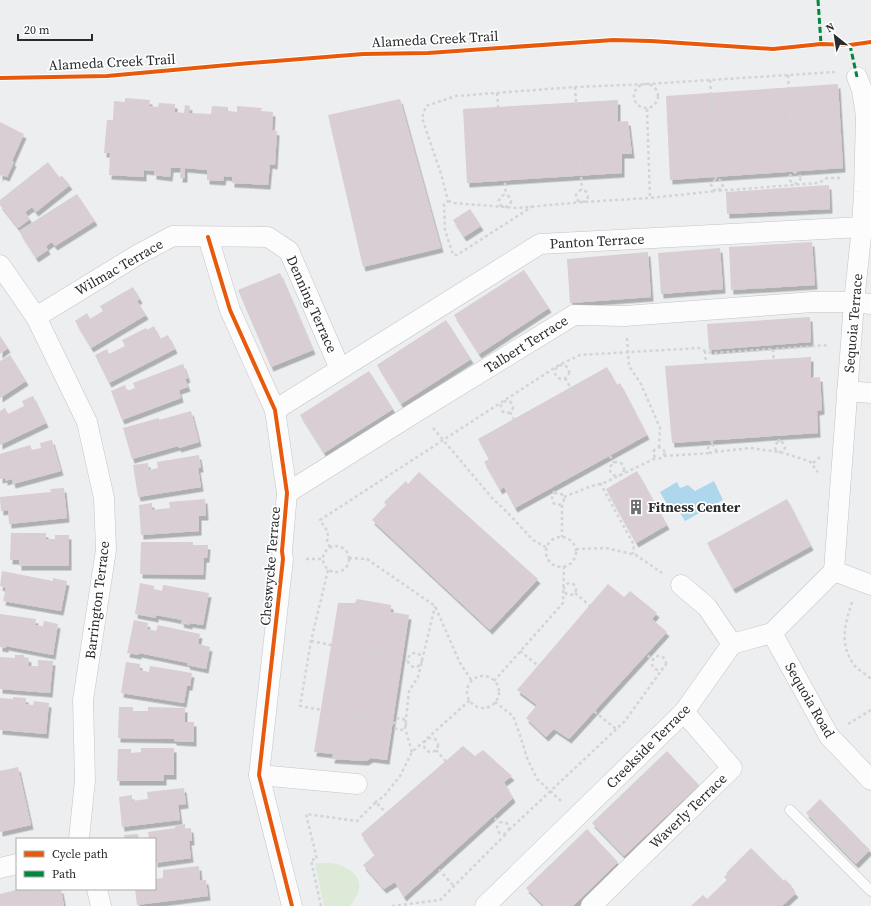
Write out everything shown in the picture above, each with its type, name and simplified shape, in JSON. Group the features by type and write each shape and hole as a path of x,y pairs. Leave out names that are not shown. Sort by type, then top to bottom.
{"street":[{"name":"Sequoia Terrace","path":"834,571 847,391 862,304 867,228 864,177 866,116 862,90 850,74"},
{"name":"Panton Terrace","path":"275,410 540,244 867,228"},
{"name":"Wilmac Terrace","path":"36,317 140,254 173,236 208,236"},
{"name":"Denning Terrace","path":"208,236 268,237 290,251 340,370"},
{"name":"Cheswycke Terrace","path":"208,236 230,310 275,410 287,493 282,551 283,559 259,775 292,906"},
{"name":"Barrington Terrace","path":"0,265 36,317 87,422 104,498 106,550 83,700 85,780 79,838"},
{"name":"Talbert Terrace","path":"287,493 574,315 625,316 813,302 862,304"},
{"path":"847,391 871,393"},
{"path":"681,585 707,607 732,644 772,634 834,571 864,582"},
{"name":"Sequoia Road","path":"772,634 829,736 871,780"},
{"name":"Creekside Terrace","path":"485,906 684,712 732,644"},
{"name":"Waverly Terrace","path":"591,906 732,768 684,712"},
{"path":"259,775 357,784"},
{"path":"0,868 16,864"},
{"path":"96,890 101,906"}],"lane":[{"path":"790,810 871,890"}],"path":[{"path":"448,201 441,174 422,118 426,106 456,96 575,87 788,75 850,74"},
{"path":"788,75 794,173"},
{"path":"710,80 716,180"},
{"path":"647,84 654,87 658,94 657,102 654,106 647,108 639,106 634,100 634,96 636,88 647,84"},
{"path":"575,87 582,190"},
{"path":"497,93 506,195"},
{"path":"647,108 650,198"},
{"path":"794,173 798,173 800,178 799,183 795,184"},
{"path":"794,173 791,174 789,178 792,183 795,184"},
{"path":"448,201 454,203 517,208 650,198 717,190 819,183 827,178 864,177"},
{"path":"716,180 713,181 711,185 713,189 717,190"},
{"path":"716,180 721,181 723,185 722,188 717,190"},
{"path":"582,190 576,195 579,201 583,202"},
{"path":"582,190 586,190 588,195 586,200 583,202"},
{"path":"505,206 501,205 499,200 501,196 506,195"},
{"path":"505,206 509,206 511,202 510,196 506,195"},
{"path":"448,201 444,204 445,230 453,255 457,255 533,206"},
{"path":"625,316 629,366 641,384 660,428 659,448"},
{"path":"330,547 327,542 328,532 320,520 503,401 559,366 580,355 699,348 712,353 832,344"},
{"path":"773,349 779,442 776,444 775,450 780,452"},
{"path":"705,351 712,445 716,447 716,450 713,452"},
{"path":"564,365 568,368 569,372 565,378 558,378 555,375 555,371 559,366 564,365"},
{"path":"565,378 614,463"},
{"path":"503,401 509,401 512,404 513,408 510,412"},
{"path":"503,401 501,409 505,413 510,412"},
{"path":"419,410 493,499 533,540 547,548"},
{"path":"510,412 555,494"},
{"path":"779,442 783,444 785,448 783,452 780,452"},
{"path":"712,445 708,448 709,451 713,452"},
{"path":"659,448 664,450 664,456"},
{"path":"656,458 654,456 654,452 655,449 659,448"},
{"path":"564,497 620,475 656,458 660,459 664,456 750,448 780,452 809,461 813,463 816,470 820,474"},
{"path":"614,463 611,466 612,473 615,475 620,475"},
{"path":"614,463 620,463 623,466 623,472 620,475"},
{"path":"600,483 634,545 633,554"},
{"path":"555,494 560,493 564,497"},
{"path":"555,494 552,498 553,504 558,506 562,505"},
{"path":"562,537 562,505 564,502 564,497"},
{"path":"562,537 571,541 576,549 575,559 568,565 554,565 550,562 547,548 553,540 562,537"},
{"path":"337,546 347,551 349,558 347,566 340,572 332,572 328,570 322,559 324,552 330,547 337,546"},
{"path":"576,549 606,548 636,555 681,585"},
{"path":"349,558 367,559 434,606 460,663 472,681"},
{"path":"494,681 563,603 564,566"},
{"path":"328,570 311,641 300,706 394,723"},
{"path":"864,582 845,627 845,647 854,665 871,679"},
{"path":"567,583 573,583 577,588 572,595 568,595 564,592 563,588 567,583"},
{"path":"575,592 653,660 655,668 659,670 663,668"},
{"path":"412,752 406,724 409,691 418,677 434,606"},
{"path":"311,641 408,660"},
{"path":"415,652 418,653 421,656 422,661 415,667 409,664 409,655 415,652"},
{"path":"520,652 616,729"},
{"path":"392,906 440,900 509,830 625,721 666,663 663,658 659,656 653,660"},
{"path":"482,676 491,678 494,681 499,689 499,694 492,706 482,708 473,704 467,691 472,681 482,676"},
{"path":"321,906 311,860 317,859 306,814 357,821 385,795 400,776 412,752 470,700"},
{"path":"495,702 513,716 527,758 537,779 577,817"},
{"path":"394,723 396,720 401,718 406,724"},
{"path":"394,723 394,727 399,730 403,729 406,724"},
{"path":"426,739 431,738 437,741 438,746 436,750"},
{"path":"426,739 424,743 426,750 430,752 436,750"},
{"path":"436,750 499,823"},
{"path":"357,784 376,802 454,886"},
{"path":"499,823 507,823 510,826 509,830"},
{"path":"499,823 497,826 500,834 507,833"}],"green space":[{"path":"315,863 340,865 355,874 358,879 359,889 357,896 350,906 324,906"}],"water":[{"path":"714,481 723,500 685,521 677,508 671,511 660,492 677,482 680,488 688,485 695,491"}],"building":[{"path":"838,84 843,168 670,180 666,96"},
{"path":"125,98 150,100 149,106 158,107 159,103 175,104 175,112 184,113 185,105 190,106 189,113 211,114 212,106 228,107 228,111 237,112 237,106 262,108 261,111 273,112 272,130 277,131 275,165 270,164 268,185 232,183 232,177 224,176 223,181 207,180 207,170 185,168 185,178 180,178 181,168 171,168 170,177 154,175 154,171 144,170 144,177 109,175 110,153 104,153 107,120 113,120 114,101 125,102"},
{"path":"400,99 441,248 363,267 328,115"},
{"path":"618,100 618,122 628,121 632,154 622,154 622,173 467,183 463,109"},
{"path":"0,122 24,134 12,161 14,162 7,177 1,175 0,178"},
{"path":"48,162 59,177 62,176 70,185 36,212 32,207 25,212 30,219 18,228 0,205 0,200"},
{"path":"829,185 830,209 727,214 726,192"},
{"path":"77,194 95,221 55,246 52,242 46,246 48,250 36,258 19,231"},
{"path":"470,209 481,226 464,237 453,220"},
{"path":"812,242 815,285 731,290 729,247"},
{"path":"720,248 723,289 661,294 658,253"},
{"path":"648,252 651,297 570,303 567,259"},
{"path":"524,270 549,308 479,354 454,315"},
{"path":"280,273 313,350 271,367 238,290"},
{"path":"133,287 140,299 137,301 146,315 91,348 75,321 87,313 90,319 103,311 100,306"},
{"path":"810,317 811,342 709,350 707,324"},
{"path":"446,320 471,359 401,404 377,365"},
{"path":"154,326 160,339 168,335 175,349 109,383 95,355 107,349 109,354 125,346 122,340 146,328 147,330"},
{"path":"0,336 8,348 0,354"},
{"path":"10,355 26,381 0,398 0,361"},
{"path":"811,357 811,378 820,377 822,410 817,411 818,433 672,443 665,366"},
{"path":"183,364 188,378 185,379 188,387 179,390 181,398 122,420 111,391 125,385 127,391 135,388 133,383"},
{"path":"607,367 617,385 620,383 647,435 515,508 504,487 500,490 484,462 489,459 478,439"},
{"path":"369,371 393,409 324,453 300,415"},
{"path":"33,396 46,423 0,445 0,411 5,408 8,414 24,406 22,401"},
{"path":"191,411 199,442 179,448 178,446 132,459 123,428"},
{"path":"52,440 61,471 13,484 12,479 5,481 5,478 0,479 0,454 30,445 32,450 41,448 40,443"},
{"path":"199,455 201,468 198,468 201,487 138,497 133,465 148,463 149,470 158,468 157,462"},
{"name":"Fitness Center","path":"637,471 667,525 636,543 606,489"},
{"path":"419,472 538,579 490,630 372,520 386,505 384,502 406,481 408,484"},
{"path":"64,488 67,518 9,524 8,510 1,511 0,497 51,492 50,489"},
{"path":"205,499 206,516 199,516 199,531 141,535 139,505 152,503 152,510 170,508 169,502"},
{"path":"787,499 811,546 733,589 707,543"},
{"path":"11,533 46,533 46,539 55,539 55,535 69,535 69,566 19,566 19,560 10,560"},
{"path":"141,542 193,542 193,545 208,545 207,558 204,558 203,575 140,574"},
{"path":"2,571 53,581 53,578 67,581 61,611 3,601 6,588 0,586"},
{"path":"140,583 154,586 154,589 162,591 163,585 209,593 203,625 190,623 190,625 181,623 182,620 156,615 156,618 135,614"},
{"path":"608,584 624,597 630,591 657,613 652,619 667,632 569,739 554,729 546,737 526,718 537,705 517,690"},
{"path":"357,599 391,605 391,612 409,615 387,760 371,758 366,761 332,759 333,754 314,752 338,603 355,603"},
{"path":"0,614 36,619 35,625 43,626 44,621 58,624 53,655 6,646 6,648 0,647"},
{"path":"134,620 148,623 147,629 156,631 158,625 200,634 198,644 210,647 206,669 187,665 188,663 139,653 139,655 127,653"},
{"path":"15,655 24,655 24,657 29,658 28,666 38,666 38,660 53,661 50,693 0,689 0,657 15,658"},
{"path":"126,662 140,664 140,670 149,672 150,666 192,673 190,686 187,686 184,703 121,693"},
{"path":"13,697 26,698 26,704 33,705 34,701 49,703 46,734 0,730 0,698 13,699"},
{"path":"119,707 133,707 133,711 148,711 148,707 185,708 185,722 194,722 194,742 174,741 174,739 118,738"},
{"path":"463,746 475,756 483,750 512,776 504,782 513,798 404,897 395,882 384,889 363,865 375,855 361,834"},
{"path":"141,748 174,748 174,775 164,775 164,781 117,781 118,749 131,749 131,753 141,752"},
{"path":"667,751 699,785 624,856 592,823"},
{"path":"18,767 31,825 0,832 0,771"},
{"path":"184,788 186,804 178,805 180,820 122,827 119,797 132,795 132,801 148,799 147,792"},
{"path":"820,799 870,850 856,864 806,813"},
{"path":"185,824 185,829 191,828 192,841 189,841 191,858 156,863 156,838 149,838 148,832 175,828 175,826"},
{"path":"587,829 618,862 573,906 544,906 526,888"},
{"path":"138,834 139,838 125,838 124,835"},
{"path":"751,848 784,881 785,879 792,886 790,887 796,893 782,906 691,906 703,895 707,899 727,880 724,877 727,874 726,873"},
{"path":"199,866 200,880 206,880 208,896 137,905 135,890 156,890 156,879 163,878 163,870"},
{"path":"16,890 61,890 64,906 0,906 0,894"}],"marked path":[{"path":"818,0 821,44"},
{"path":"850,45 857,77"}],"cycle path":[{"name":"Alameda Creek Trail","path":"0,78 107,76 363,54 428,53 613,40 773,49 821,44 850,45 871,42"},
{"path":"208,237 230,310 275,410 287,493 282,551 283,559 259,775 292,906"}],"place":[{"name":"Fitness Center","path":"636,507"}]}
